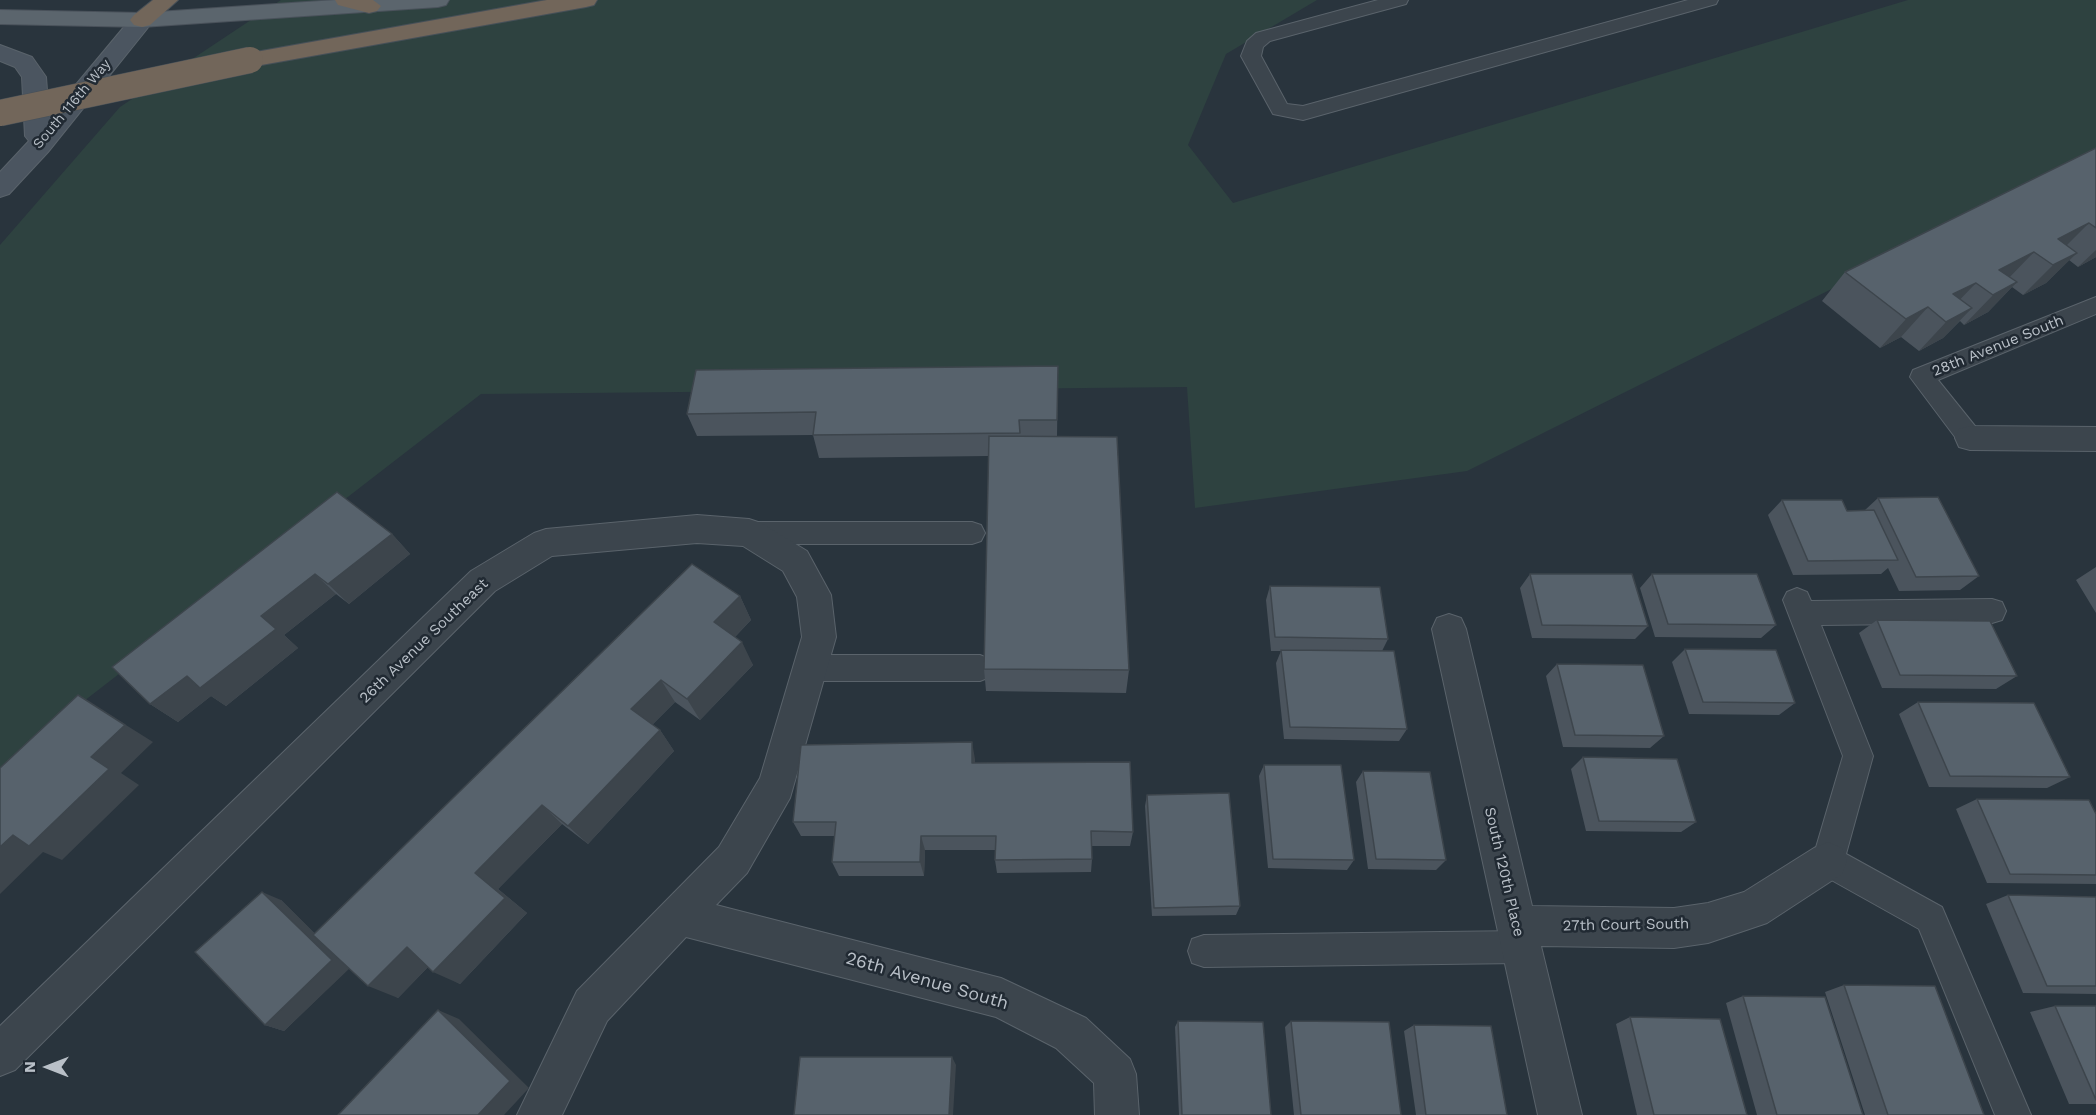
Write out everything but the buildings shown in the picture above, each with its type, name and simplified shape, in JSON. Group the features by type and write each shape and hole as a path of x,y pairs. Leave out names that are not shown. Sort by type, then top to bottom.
{"highway":[{"path":"142,20 167,0"},
{"path":"346,0 369,6"},
{"path":"0,113 250,60 586,0"}],"main road":[{"path":"0,17 142,20 438,0"}],"street":[{"name":"South 116th Way","path":"0,188 39,146 142,20"},
{"path":"0,52 24,62 34,77 39,146"},
{"name":"28th Avenue South","path":"1970,438 2096,439"},
{"name":"26th Avenue Southeast","path":"0,1055 483,581 546,543 697,529 749,533 795,561 814,595 819,638 777,785 733,860 592,1006 539,1115"},
{"name":"South 120th Place","path":"1449,629 1560,1115"},
{"name":"27th Court South","path":"1518,936 1674,928 1708,923 1753,909 1828,861"},
{"name":"26th Avenue South","path":"680,916 1000,998 1071,1034 1115,1074 1117,1115"}],"lane":[{"path":"1399,0 1263,37 1254,45 1251,56 1280,109 1303,113 1709,0"},
{"name":"28th Avenue South","path":"1970,438 1922,378 2096,305"},
{"path":"749,533 972,533"},
{"path":"1992,611 1799,606 1858,756 1828,861 1932,918 2013,1115"},
{"path":"810,668 980,668"},
{"path":"1204,951 1518,936"}],"green space":[{"path":"281,0 1317,0 1226,54 1188,145 1233,203 1908,0 2096,0 2096,157 1467,471 1195,508 1187,387 481,394 84,701 0,782 0,245 120,107"}]}
